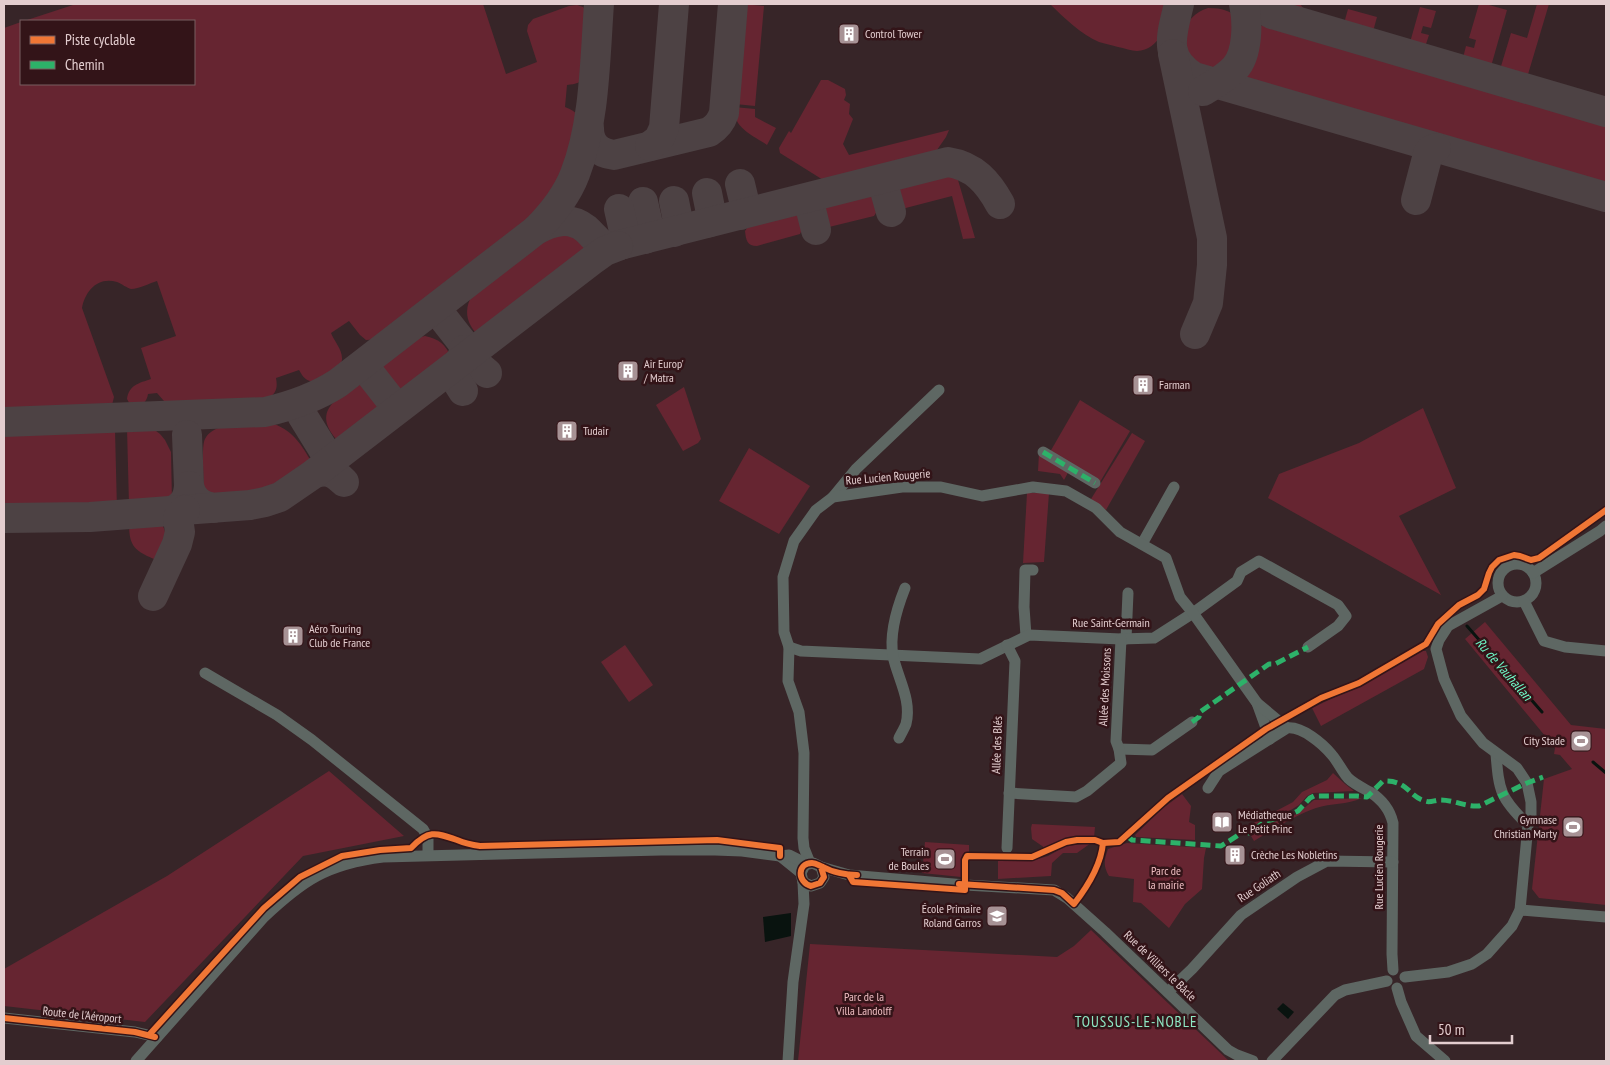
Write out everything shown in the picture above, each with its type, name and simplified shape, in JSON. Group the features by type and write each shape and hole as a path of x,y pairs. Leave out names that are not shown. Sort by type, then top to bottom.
{"street":[{"path":"833,497 856,469 939,390"},
{"path":"1043,452 1095,483"},
{"name":"Rue Lucien Rougerie","path":"809,875 803,838 804,753 798,712 788,680 789,647 784,632 784,577 794,541 816,510 833,497 902,487 941,487 982,496 1033,487 1066,490 1096,508 1120,532 1166,558 1180,597 1257,703 1287,728 1302,729 1333,755 1348,778 1372,793 1391,814 1393,822 1393,970"},
{"path":"1142,544 1174,487"},
{"path":"1533,573 1606,526"},
{"name":"Rue Saint-Germain","path":"789,647 801,651 980,659 1028,635 1123,639 1154,638 1237,581 1241,572 1259,561 1338,605 1346,616 1338,626 1308,647"},
{"path":"1510,565 1523,565 1533,573 1536,584 1528,599 1524,601 1511,601 1502,596 1498,578 1505,568 1510,565"},
{"path":"1026,636 1024,607 1025,570 1033,570"},
{"path":"899,738 906,724 908,703 893,655 893,631 897,610 905,588"},
{"name":"Allée des Moissons","path":"1009,793 1076,797 1087,791 1121,763 1116,741 1128,593"},
{"path":"1405,977 1448,972 1472,964 1487,954 1508,931 1520,910 1528,824 1531,817 1531,802 1527,784 1517,768 1483,743 1461,716 1444,679 1436,650 1439,640 1448,626 1502,596"},
{"path":"1524,601 1544,641 1565,647 1606,651"},
{"name":"Allée des Blés","path":"1006,848 1015,661 1007,645"},
{"path":"205,673 277,715 312,740 423,829 428,838 428,855"},
{"name":"Rue Lucien Rougerie","path":"1257,703 1270,739"},
{"path":"1119,749 1152,750 1192,722"},
{"path":"1208,788 1219,770 1287,728"},
{"path":"1496,754 1498,782 1502,795 1512,810 1528,824"},
{"path":"136,1061 279,902 308,880 342,864 383,857 428,855 661,850 733,851 780,856 809,875 849,875"},
{"name":"Rue Goliath","path":"1168,992 1192,969 1241,915 1286,884 1327,861 1393,862"},
{"path":"788,1061 793,982 809,875 816,863 821,867 849,875"},
{"name":"Rue de Villiers le Bâcle","path":"849,875 1054,890 1062,893 1228,1050 1237,1056 1253,1061"},
{"path":"1520,910 1606,917"},
{"path":"1393,970 1399,970 1405,977 1402,985 1397,988 1392,987 1387,981 1387,975 1393,970"},
{"path":"1272,1061 1335,995 1344,990 1387,981"},
{"path":"1397,988 1416,1036 1444,1061"},
{"name":"Route de l'Aéroport","path":"4,1018 135,1032 157,1037"}],"green space":[{"path":"76,4 483,4 506,74 537,62 527,31 528,25 533,19 577,5 590,13 586,75 578,83 567,85 565,107 575,113 580,120 578,141 571,164 561,184 555,194 531,221 380,339 366,340 349,321 331,333 342,358 335,372 325,379 315,382 310,381 299,370 276,378 276,391 266,400 171,405 164,401 157,393 148,394 145,402 140,405 131,406 127,399 132,388 151,379 141,348 176,336 157,281 131,289 117,282 104,281 98,283 89,291 82,308 114,397 112,405 108,407 4,411 4,28 20,22 20,85 195,85 195,20 27,20"},
{"path":"742,4 764,6 755,106 735,104"},
{"path":"1050,4 1171,4 1165,27 1157,41 1152,46 1137,51 1101,43 1092,39"},
{"path":"1268,4 1300,4 1308,17"},
{"path":"1479,4 1489,4 1507,10 1490,70 1462,62 1466,46 1474,48 1476,40 1469,38"},
{"path":"1537,4 1549,4 1526,81 1499,73 1511,33 1527,38"},
{"path":"1420,7 1436,11 1431,28 1423,26 1421,33 1429,35 1424,50 1409,46"},
{"path":"1208,8 1226,10 1232,13 1239,23 1240,30 1237,47 1229,65 1223,71 1210,74 1195,68 1188,61 1182,43 1186,26 1199,12"},
{"path":"1348,9 1377,17 1372,35 1343,27"},
{"path":"1265,23 1271,23 1606,122 1606,190 1249,85 1245,82 1245,78 1261,26"},
{"path":"821,80 828,80 845,89 846,95 844,100 850,104 849,114 853,119 843,144 849,155 949,130 932,157 828,183 780,153 779,148 789,131 791,133"},
{"path":"734,107 755,109 755,117 776,128 767,145 740,126"},
{"path":"940,173 951,175 958,180 975,238 963,239 952,196 898,210 893,194 895,186"},
{"path":"868,191 876,199 878,206 874,216 829,227 819,219 819,206 825,201"},
{"path":"793,211 798,212 804,219 804,225 800,234 757,246 751,245 748,242 745,231 751,222"},
{"path":"564,234 578,241 584,246 587,253 479,336 471,326 467,316 468,305 473,294 549,236"},
{"path":"425,336 441,343 451,357 402,395 380,369 382,364 416,338"},
{"path":"362,380 383,409 339,442 330,431 327,414 330,406 336,399"},
{"path":"684,387 701,439 698,443 683,451 656,405"},
{"path":"1080,400 1130,431 1100,482 1050,452"},
{"path":"1423,408 1456,488 1399,516 1441,595 1268,498 1279,474 1359,443"},
{"path":"236,424 274,424 292,435 313,464 279,488 261,496 217,501 210,499 204,493 203,456 205,439 210,433"},
{"path":"127,428 152,428 165,440 171,452 172,502 129,505"},
{"path":"115,430 117,510 4,511 4,434"},
{"path":"1132,433 1145,441 1106,510 1091,499"},
{"path":"749,448 810,486 779,534 719,501"},
{"path":"1039,453 1070,469 1064,480 1060,474 1038,471"},
{"path":"1027,493 1049,493 1044,562 1023,563"},
{"path":"129,521 159,521 163,526 165,535 163,545 154,559 136,549 133,545"},
{"path":"1485,622 1571,725 1606,729 1606,905 1539,898 1532,889 1544,779 1572,769 1560,755 1554,754 1555,748 1465,639"},
{"path":"625,645 653,685 629,702 601,662"},
{"path":"1421,651 1426,651 1428,657 1424,669 1321,726 1312,708 1360,685"},
{"path":"329,771 404,836 303,856 145,1022 4,1006 4,969 167,876"},
{"path":"1333,773 1354,791 1313,793 1286,813 1269,817 1248,829 1246,827 1293,802 1302,792 1327,780"},
{"path":"1182,794 1191,806 1189,822 1195,825 1195,840 1136,837 1135,835 1163,808"},
{"path":"1362,798 1351,802 1322,806 1308,811 1254,841 1251,836 1265,825 1297,814 1314,800"},
{"path":"1032,824 1095,827 1094,838 1068,838 1045,848 1032,839"},
{"path":"925,842 969,845 969,852 962,857 961,877 922,873"},
{"path":"1091,843 1077,853 1063,853 1052,863 1051,876 998,879 998,861 1031,861 1048,856 1066,846"},
{"name":"Parc de la mairie","path":"1127,843 1206,848 1202,889 1185,904 1169,928 1141,903 1133,902 1134,879 1109,876 1107,872 1105,863 1108,849"},
{"name":"Parc de la Villa Landolff","path":"1091,930 1229,1061 798,1061 810,944 1057,957 1074,946"}],"shaded area":[{"path":"791,913 791,936 765,942 763,917"},
{"path":"1283,1003 1294,1012 1288,1019 1277,1009"}],"waterway":[{"name":"Ru de Vauhallan","path":"1467,626 1542,712"},
{"name":"Ru de Vauhallan","path":"1593,762 1606,773"}],"taxiway":[{"path":"4,422 265,412 303,401 338,383 536,230 559,204 575,174 587,134 593,90 599,4"},
{"path":"650,146 659,139 664,128 674,4"},
{"path":"589,128 589,134 596,147 599,150 614,155 709,132 714,128 720,122 724,113 733,4"},
{"path":"1179,4 1172,35 1173,53 1177,61 1194,77 1606,197"},
{"path":"1203,91 1228,75 1239,62 1246,38 1244,4"},
{"path":"1253,4 1272,14 1606,112"},
{"path":"1173,54 1212,238 1212,265 1208,303 1195,334"},
{"path":"1416,200 1428,154 1436,148"},
{"path":"536,230 555,222 574,222 586,229 600,243 612,247 948,162 973,171 985,182 1000,204"},
{"path":"882,180 891,212"},
{"path":"740,184 746,209 740,215"},
{"path":"706,223 710,222 712,218 707,193"},
{"path":"808,198 816,230"},
{"path":"674,201 679,226 674,232"},
{"path":"643,202 650,233 645,239"},
{"path":"619,209 626,240 621,245"},
{"path":"4,518 90,517 250,505 280,497 315,473 591,261 605,251 618,246"},
{"path":"444,319 462,342"},
{"path":"463,391 455,373 463,357 464,350"},
{"path":"458,363 475,363 487,373"},
{"path":"371,375 389,398"},
{"path":"302,415 323,449"},
{"path":"187,435 189,486"},
{"path":"315,473 324,471 331,473 338,476 344,482"},
{"path":"172,511 180,507 185,501 189,486 197,501 213,508"},
{"path":"153,596 177,544 180,532 178,518 185,510"}],"marked path":[{"path":"1043,452 1095,483"},
{"path":"1192,722 1199,717 1200,712 1269,664 1275,664 1308,647"},
{"path":"1127,836 1132,840 1221,846 1245,831 1249,833 1266,821 1288,816 1298,811 1314,796 1367,797 1383,781 1398,783 1419,799 1427,802 1445,800 1479,806 1543,777"}],"cycle path":[{"path":"849,875 853,882 965,890 965,860 967,856 1032,857 1066,842 1077,840 1095,840 1103,843 1119,842 1168,798 1266,729 1321,698 1359,683 1426,644 1438,624 1459,605 1478,595 1484,589 1492,567 1499,560 1514,555 1531,560 1539,558 1606,510"},
{"path":"149,1035 264,908 300,877 342,856 380,850 411,848 422,838 432,834 443,835 480,846 717,840 780,848 780,856"},
{"path":"959,884 1054,890 1062,893 1074,904 1093,875 1100,859 1103,843"},
{"path":"821,867 824,877 820,883 811,886 803,881 801,869 807,864 812,863 835,872 857,875"},
{"path":"4,1018 135,1032 155,1037"}],"place":[{"name":"Control Tower","path":"849,34"},
{"name":"Air Europ' / Matra","path":"628,371"},
{"name":"Farman","path":"1143,385"},
{"name":"Tudair","path":"567,431"},
{"name":"Aéro Touring Club de France","path":"293,636"},
{"name":"City Stade","path":"1581,741"},
{"name":"Médiatheque Le Petit Princ","path":"1222,822"},
{"name":"Gymnase Christian Marty","path":"1573,827"},
{"name":"Crèche Les Nobletins","path":"1235,855"},
{"name":"Terrain de Boules","path":"945,859"},
{"name":"École Primaire Roland Garros","path":"997,916"}],"district":[{"name":"TOUSSUS-LE-NOBLE","path":"1136,1022"}]}
